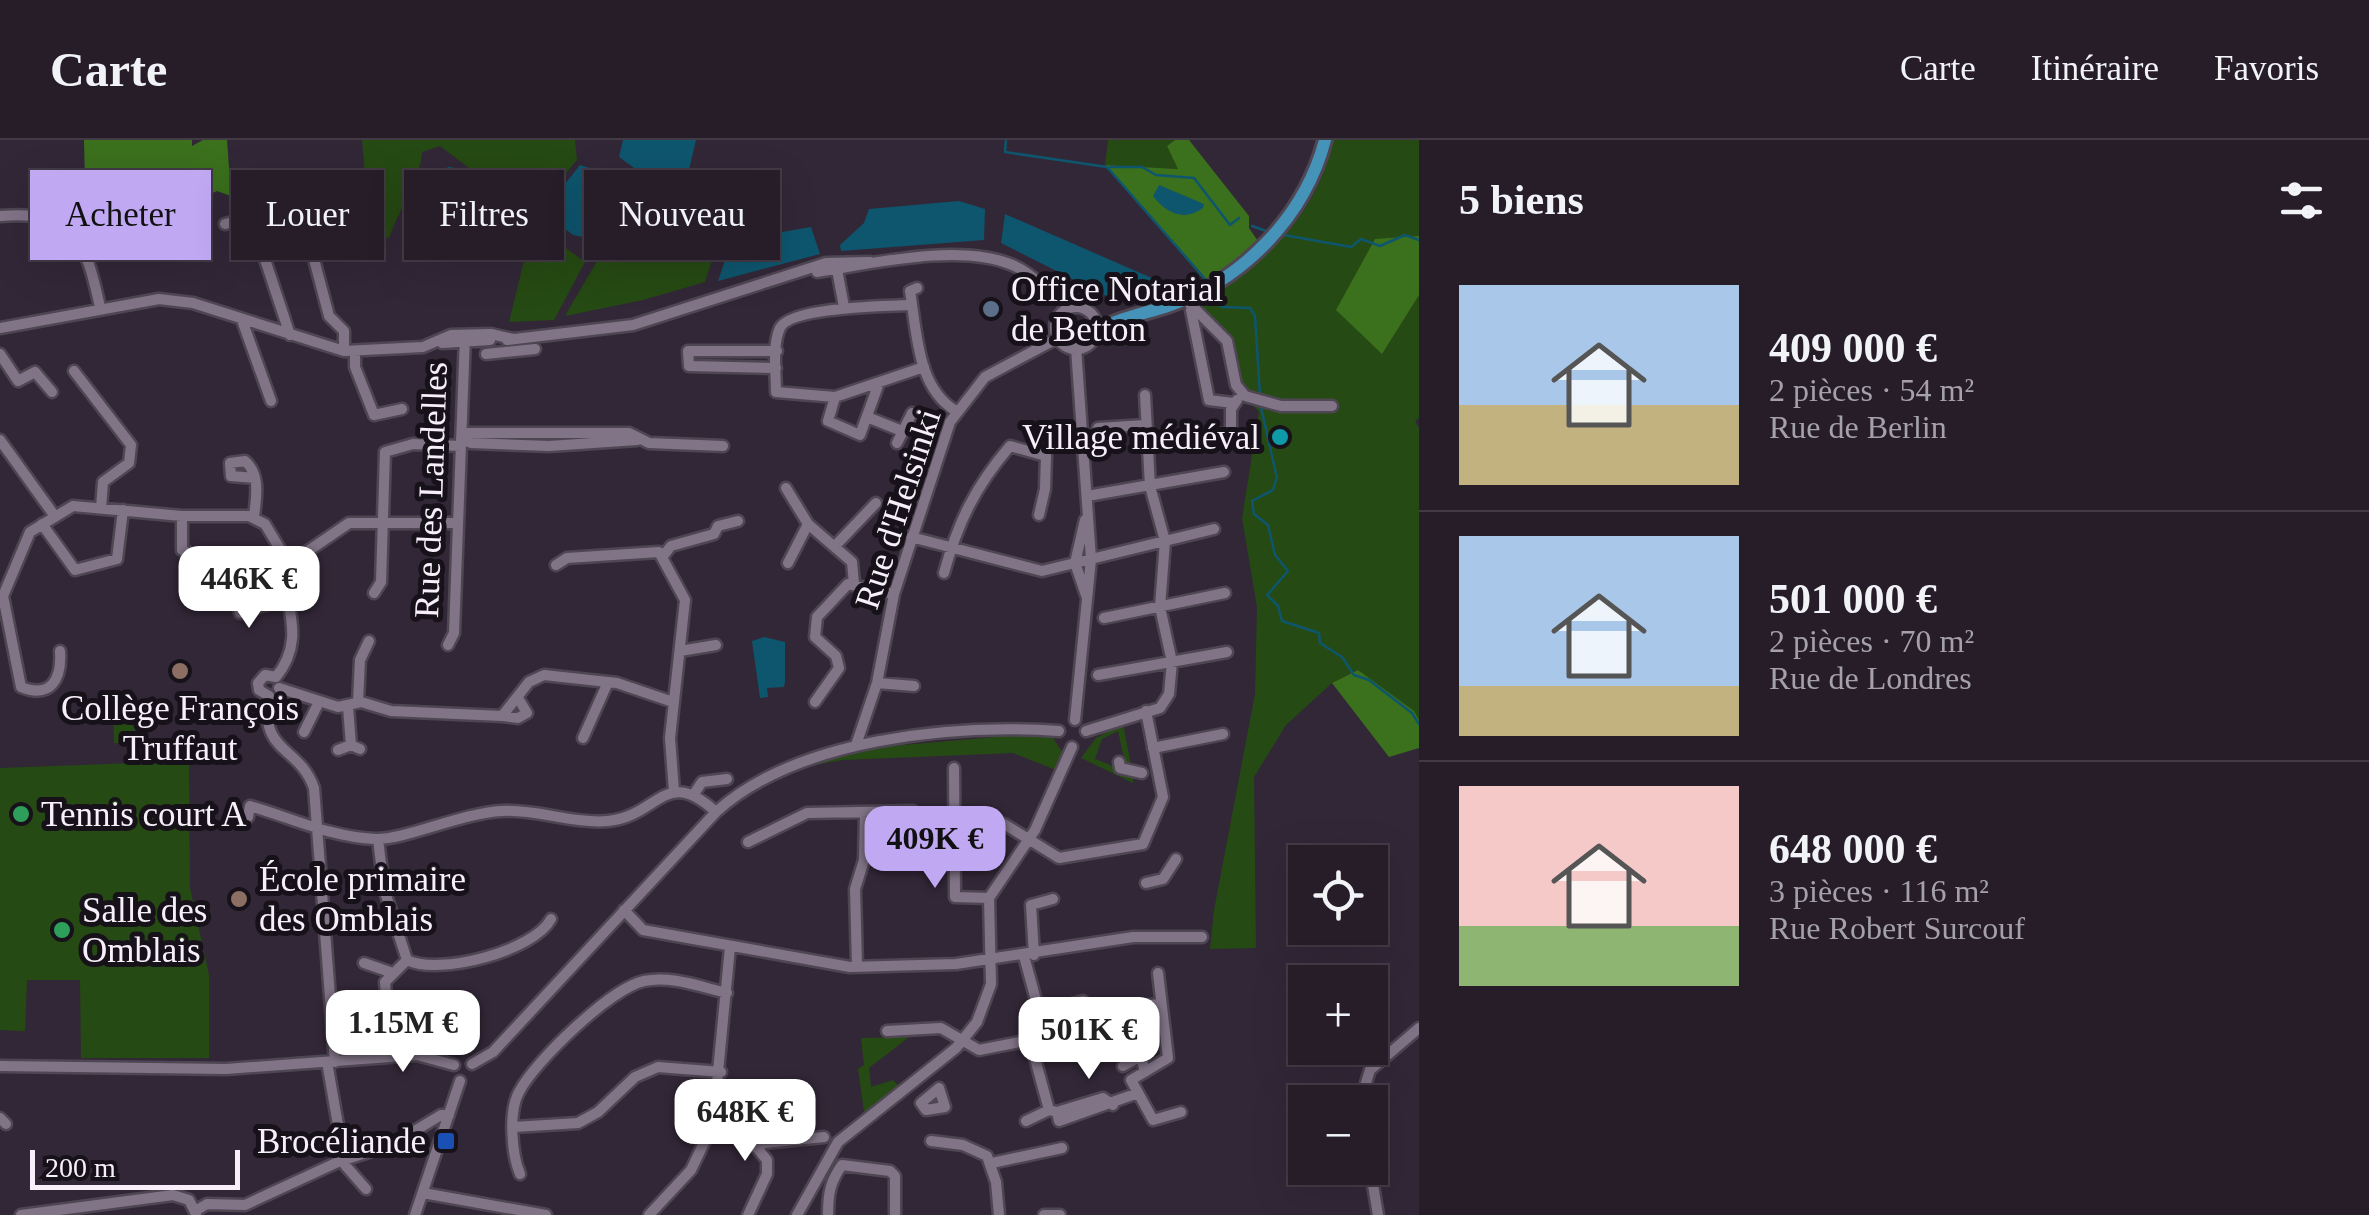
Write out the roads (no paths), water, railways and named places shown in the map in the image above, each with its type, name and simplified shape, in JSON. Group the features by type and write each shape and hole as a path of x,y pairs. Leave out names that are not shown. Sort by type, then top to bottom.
{"main road":[{"path":"1095,324 1188,304 1241,266 1272,238 1298,203 1325,140"}],"street":[{"path":"0,216 30,218"},
{"path":"225,224 251,217 290,336"},
{"path":"486,354 514,345 633,325 836,265 988,258 1024,269 1074,307 1086,309 1095,324 1090,343 1076,348 1058,338 1060,315 1052,292"},
{"path":"89,260 100,307"},
{"path":"315,262 329,316 344,331 374,415 402,409"},
{"path":"836,265 844,308"},
{"path":"917,288 910,291 924,367 934,395 956,411"},
{"path":"0,328 100,307 176,300 349,351 465,338 535,349"},
{"path":"1188,304 1210,401 1233,402"},
{"path":"1188,304 1226,341 1239,390 1233,402 1231,434 1198,434"},
{"path":"912,305 844,308 786,321 779,330 776,392 836,397 924,367"},
{"path":"1060,315 1074,307"},
{"path":"242,320 271,401"},
{"name":"Rue des Landelles","path":"448,645 454,632 455,523 465,338"},
{"name":"Rue d'Helsinki","path":"856,745 877,683 894,594 911,537 956,411 989,375 1058,338"},
{"path":"1076,348 1090,559 1076,720"},
{"path":"776,368 688,366 688,352 777,351"},
{"path":"0,354 18,381 35,372 52,392"},
{"path":"74,371 131,445 129,464 103,482 101,508"},
{"path":"836,397 828,421 860,435 879,383"},
{"path":"1239,390 1281,406 1332,406"},
{"path":"1086,730 1166,701 1172,662 1160,607 1165,541 1150,486 1145,395"},
{"path":"897,444 912,413"},
{"path":"867,417 902,431"},
{"path":"1098,428 1145,425"},
{"path":"0,440 54,516"},
{"path":"374,593 381,582 385,452 413,444 548,440 637,440 723,446"},
{"path":"944,573 962,515 1010,446 1046,456 1046,489 1038,516"},
{"path":"1093,495 1224,472"},
{"path":"254,518 255,478"},
{"path":"786,488 808,524 852,562 854,584"},
{"path":"835,546 876,503"},
{"path":"60,651 61,672 54,685 43,690 20,688 3,596 30,532 73,506 254,518 265,524 286,558 285,581 294,629 275,687 268,730 278,747 309,776 318,828 331,1062 344,1160 366,1189"},
{"path":"42,524 74,570 118,560 123,510"},
{"path":"182,516 182,550 190,553"},
{"path":"1086,519 1075,563 1087,599"},
{"path":"664,555 671,546 714,534 718,526 738,521"},
{"path":"240,580 260,572 263,564 286,558 349,522 455,523"},
{"path":"788,563 808,524"},
{"path":"911,537 1042,571 1214,529"},
{"path":"556,565 567,558 618,552 664,555"},
{"path":"664,555 684,596 670,752 674,791"},
{"path":"0,561 13,566"},
{"path":"815,702 839,668 836,656 816,637 814,622 838,591 854,584 894,594"},
{"path":"1104,618 1225,593"},
{"path":"236,599 240,613 289,597"},
{"path":"338,750 355,747 353,704 360,660 369,641"},
{"path":"680,651 716,645"},
{"path":"1098,675 1226,652"},
{"path":"275,687 319,702 390,711 503,716 529,682 544,675 608,682 674,702"},
{"path":"583,738 608,682"},
{"path":"877,683 914,686"},
{"path":"304,732 319,702"},
{"path":"955,824 1004,824 1059,858 1143,844 1162,803 1146,711"},
{"path":"1076,720 1086,730"},
{"path":"1076,720 1065,722 1060,731 1064,743 1072,746 1084,741 1086,730"},
{"path":"454,1065 461,1060 472,1064 493,1052 716,812 769,776 856,745 1003,729 1060,731"},
{"path":"1153,748 1222,734"},
{"path":"797,1215 836,1145 965,1040 989,996 989,898 1030,840 1072,746"},
{"path":"1119,762 1120,768 1142,773"},
{"path":"954,768 955,897 989,898"},
{"path":"694,794 702,782 727,778"},
{"path":"248,817 250,806 318,828 378,839 490,812 534,811 609,821 640,811 674,791 694,794 716,812"},
{"path":"748,842 808,813 913,811"},
{"path":"858,966 855,890 864,860 865,812"},
{"path":"378,839 384,889 407,960"},
{"path":"1146,883 1162,879 1176,858"},
{"path":"887,1031 941,1028 979,1050 1030,1040 1041,1034 1029,955 1031,905 1052,899"},
{"path":"624,910 644,930 830,966 992,959 1133,937 1202,937"},
{"path":"391,1056 384,991 390,972 407,960 426,965 489,958 541,932 551,919"},
{"path":"650,1215 691,1170 713,1124 730,947"},
{"path":"364,963 390,972"},
{"path":"1158,974 1168,1058 1131,1080 1153,1120 1182,1112"},
{"path":"520,1174 514,1127 521,1088 624,988 659,979 727,993"},
{"path":"1040,1012 1083,1002 1088,1010 1160,1004"},
{"path":"1365,1085 1370,1070 1419,1028"},
{"path":"1030,1040 1053,1111 1060,1120 1113,1105 1138,1093"},
{"path":"0,1066 226,1069 391,1056 426,1056 454,1065"},
{"path":"1123,1066 1141,1056 1145,1072"},
{"path":"460,1080 471,1077 472,1064"},
{"path":"454,1065 454,1074 460,1080"},
{"path":"514,1127 578,1123 652,1068 672,1066 721,1072"},
{"path":"416,1215 460,1080"},
{"path":"916,1080 930,1096"},
{"path":"1026,1120 1053,1111"},
{"path":"21,1215 175,1195 188,1200 196,1213 207,1204 245,1205 344,1160 393,1144 441,1115 449,1115"},
{"path":"713,1124 757,1148 768,1165 748,1215"},
{"path":"757,1148 764,1143 824,1137"},
{"path":"931,1141 963,1145 985,1155 992,1164 999,1215"},
{"path":"992,1164 1062,1148"},
{"path":"828,1215 828,1189 835,1174 842,1165 857,1164 867,1171 890,1170 895,1176 895,1215"},
{"path":"1373,1185 1378,1215"},
{"path":"423,1192 509,1212 546,1215"},
{"path":"1044,1215 1060,1215"}],"water":[{"path":"623,140 696,140 689,170 637,170 619,157"},
{"path":"580,165 596,170 584,170 584,237 564,228 565,184"},
{"path":"1159,185 1204,204 1203,208 1182,215 1170,211 1153,196"},
{"path":"959,201 985,209 984,240 841,251 840,245 864,223 869,209"},
{"path":"1005,214 1177,289 1134,301 1104,295 1001,243"},
{"path":"811,227 820,254 718,281 725,260 780,260 780,232"},
{"path":"764,637 785,642 785,682 784,687 767,688 768,697 760,698 752,641"}],"waterway":[{"path":"1006,140 1005,152 1107,167 1206,280"},
{"path":"1110,167 1142,167 1156,175 1194,178 1230,225 1239,218"},
{"path":"1252,226 1269,232"},
{"path":"1284,235 1351,247 1361,239 1380,246 1405,235 1419,240"},
{"path":"1213,300 1222,307 1250,308 1255,316 1260,395"},
{"path":"1260,403 1277,478"},
{"path":"1276,480 1273,490 1252,501 1254,514 1268,525 1275,555 1288,571 1267,595 1278,606 1282,621 1319,633 1320,643 1342,657 1354,675 1369,680 1412,713 1419,724"}],"place":[{"name":"Office Notarial de Betton","path":"991,309"},
{"name":"Village médiéval","path":"1280,437"},
{"name":"Collège François Truffaut","path":"180,671"},
{"name":"Tennis court A","path":"21,814"},
{"name":"École primaire des Omblais","path":"239,899"},
{"name":"Salle des Omblais","path":"62,930"},
{"name":"Brocéliande","path":"446,1141"}]}
